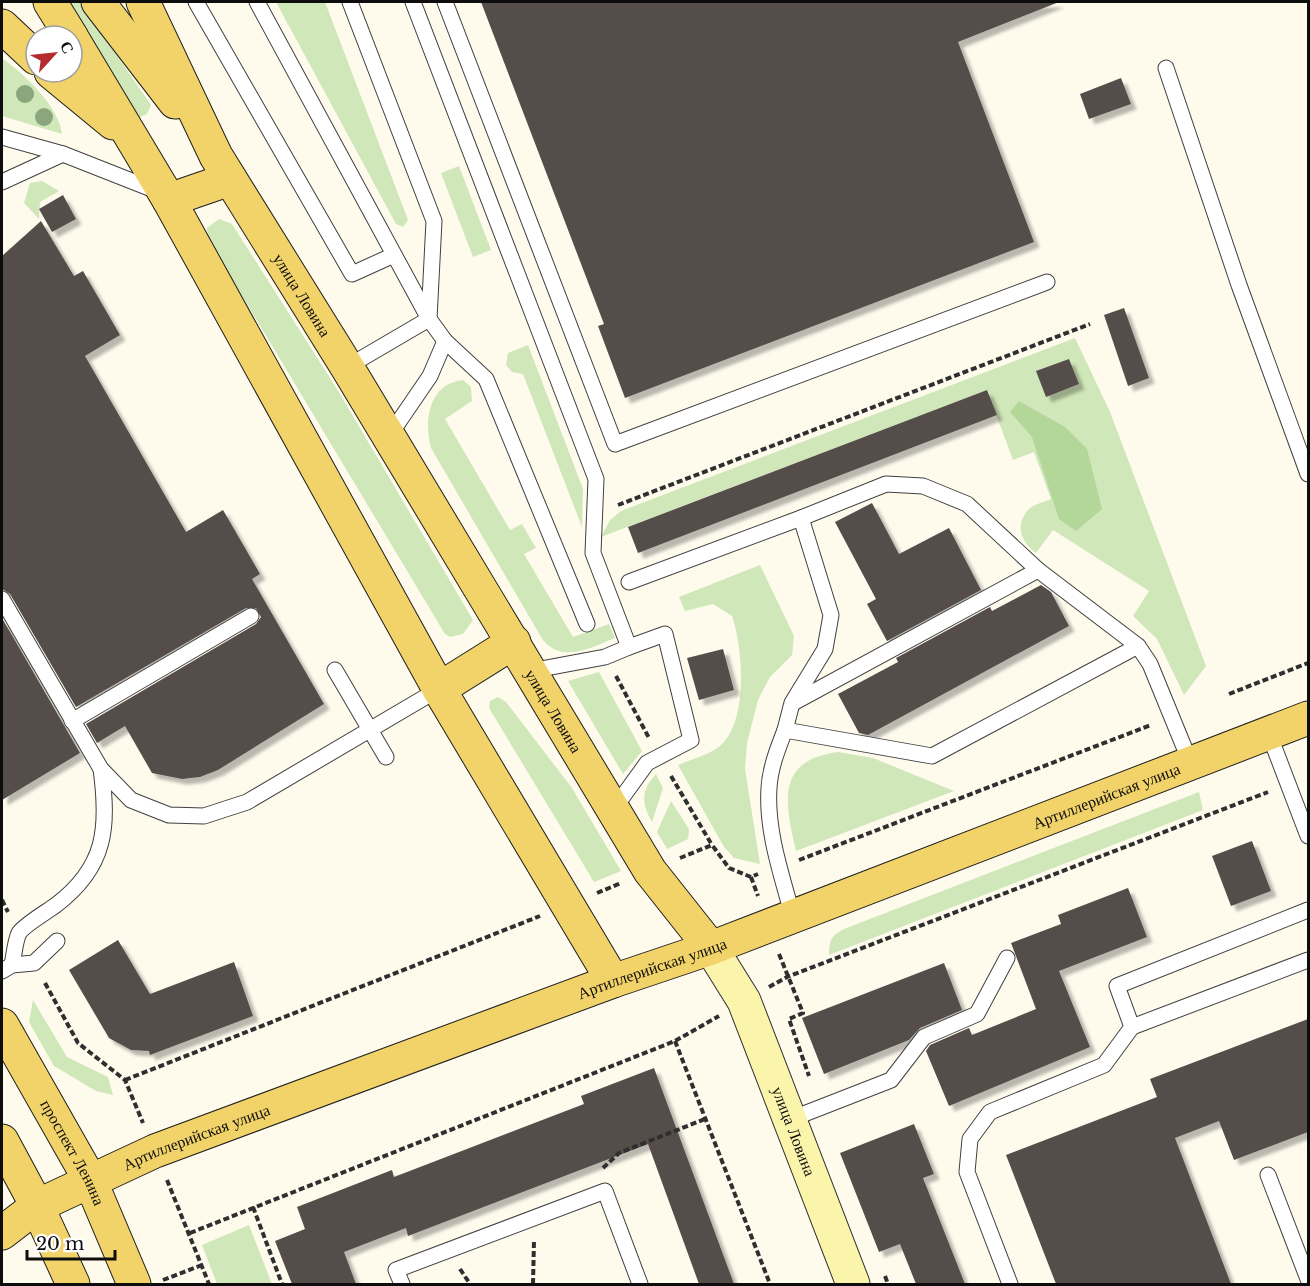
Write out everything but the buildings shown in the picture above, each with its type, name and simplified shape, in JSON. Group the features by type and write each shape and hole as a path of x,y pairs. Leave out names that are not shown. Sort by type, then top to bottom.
{"main road":[{"path":"50,2 63,24"},
{"path":"98,2 223,168"},
{"path":"143,2 223,168"},
{"path":"2,26 24,47"},
{"path":"84,59 167,197 439,689 613,981"},
{"path":"66,84 131,137"},
{"path":"167,197 223,168"},
{"name":"улица Ловина","path":"223,168 389,436 650,871 711,948"},
{"path":"439,689 514,642"},
{"name":"Артиллерийская улица","path":"2,1233 37,1206 154,1151 613,981 711,948 1308,718"},
{"name":"проспект Ленина","path":"2,1025 148,1282"},
{"path":"2,1141 37,1206 72,1284"}],"street":[{"name":"улица Ловина","path":"711,948 744,1001 853,1284"}],"lane":[{"path":"196,2 352,274 394,255"},
{"path":"257,2 429,319 445,342 486,379 587,624"},
{"path":"350,2 434,221 429,319"},
{"path":"413,2 596,479 593,553 629,647"},
{"path":"445,2 615,444 1047,282"},
{"path":"1166,68 1239,285 1308,474"},
{"path":"2,137 63,154 167,197"},
{"path":"2,182 63,154"},
{"path":"347,367 429,319"},
{"path":"389,436 430,376 445,342"},
{"path":"629,582 886,484 923,486 968,504 1038,570 1138,646 1150,664 1191,764"},
{"path":"793,917 780,867 770,812 769,788 774,762 792,703 825,649 831,615 801,518"},
{"path":"792,703 1038,570"},
{"path":"2,599 101,769 131,800 152,811 187,818 204,816 247,802 439,689"},
{"path":"72,721 251,616"},
{"path":"531,671 605,657 665,634 691,740 647,763 613,810"},
{"path":"785,730 932,756 1138,646"},
{"path":"335,670 386,757"},
{"path":"1269,734 1308,836"},
{"path":"57,941 34,963 7,968 19,932 82,883 98,855 105,824 106,803 101,769"},
{"path":"1132,1027 1117,986 1308,910"},
{"path":"791,1119 891,1080 924,1037 977,1014 1007,958"},
{"path":"1011,1284 967,1172 970,1139 990,1112 1104,1065 1132,1027 1308,960"},
{"path":"1268,1175 1308,1279"},
{"path":"402,1284 396,1270 605,1191 640,1284"}],"path":[{"path":"595,514 1090,324"},
{"path":"1229,694 1308,663"},
{"path":"675,1041 770,1284"},
{"path":"605,1191 599,1172 619,1153 705,1119"},
{"path":"253,1208 282,1284"},
{"path":"533,1284 534,1218"},
{"path":"148,1282 202,1265"}],"green space":[{"path":"65,2 80,2 151,105 147,114 140,117 134,115 84,33 84,24 78,24"},
{"path":"276,2 325,2 408,220 403,227 396,224"},
{"path":"2,58 24,76 24,84 33,84 47,101 59,123 62,134 2,116"},
{"path":"459,166 491,250 473,257 441,173"},
{"path":"42,181 59,191 40,202 39,219 24,203 30,183"},
{"path":"219,219 232,224 337,389 473,620 463,634 450,637 445,634 208,239 207,228"},
{"path":"1075,338 1110,412 1206,666 1184,695 1157,639 1133,616 1149,591 1053,530 1036,553 1026,544 1021,533 1024,515 1031,507 1051,499 1034,452 1013,460 987,390 601,537 610,520 621,511"},
{"path":"528,345 583,489 582,527 523,374 512,372 506,365 508,353"},
{"path":"463,380 471,387 472,401 445,419 510,530 522,524 536,548 524,554 573,637 609,624 615,638 576,652 566,652 557,650 541,637 431,448 428,427 431,405 442,389 451,383"},
{"path":"1019,401 1065,427 1087,449 1102,509 1076,531 1059,519 1032,437 1010,412"},
{"path":"760,565 794,636 792,655 770,677 758,700 747,743 745,769 760,864 734,858 724,847 678,765 708,753 723,743 731,731 736,716 741,681 739,646 732,616 713,604 685,611 679,597"},
{"path":"599,672 642,751 623,774 568,681"},
{"path":"498,697 506,702 572,788 621,871 594,882 489,708 490,701"},
{"path":"838,752 873,758 954,791 796,851 788,801 789,786 794,774 803,764"},
{"path":"656,774 663,788 652,822 644,803 644,797 645,791"},
{"path":"1199,792 1203,810 829,955 832,939 844,929"},
{"path":"671,801 689,829 688,839 667,849 657,832"},
{"path":"33,1000 67,1057 108,1077 113,1095 96,1091 54,1066 29,1022"},
{"path":"249,1225 272,1284 217,1284 202,1245"}]}
